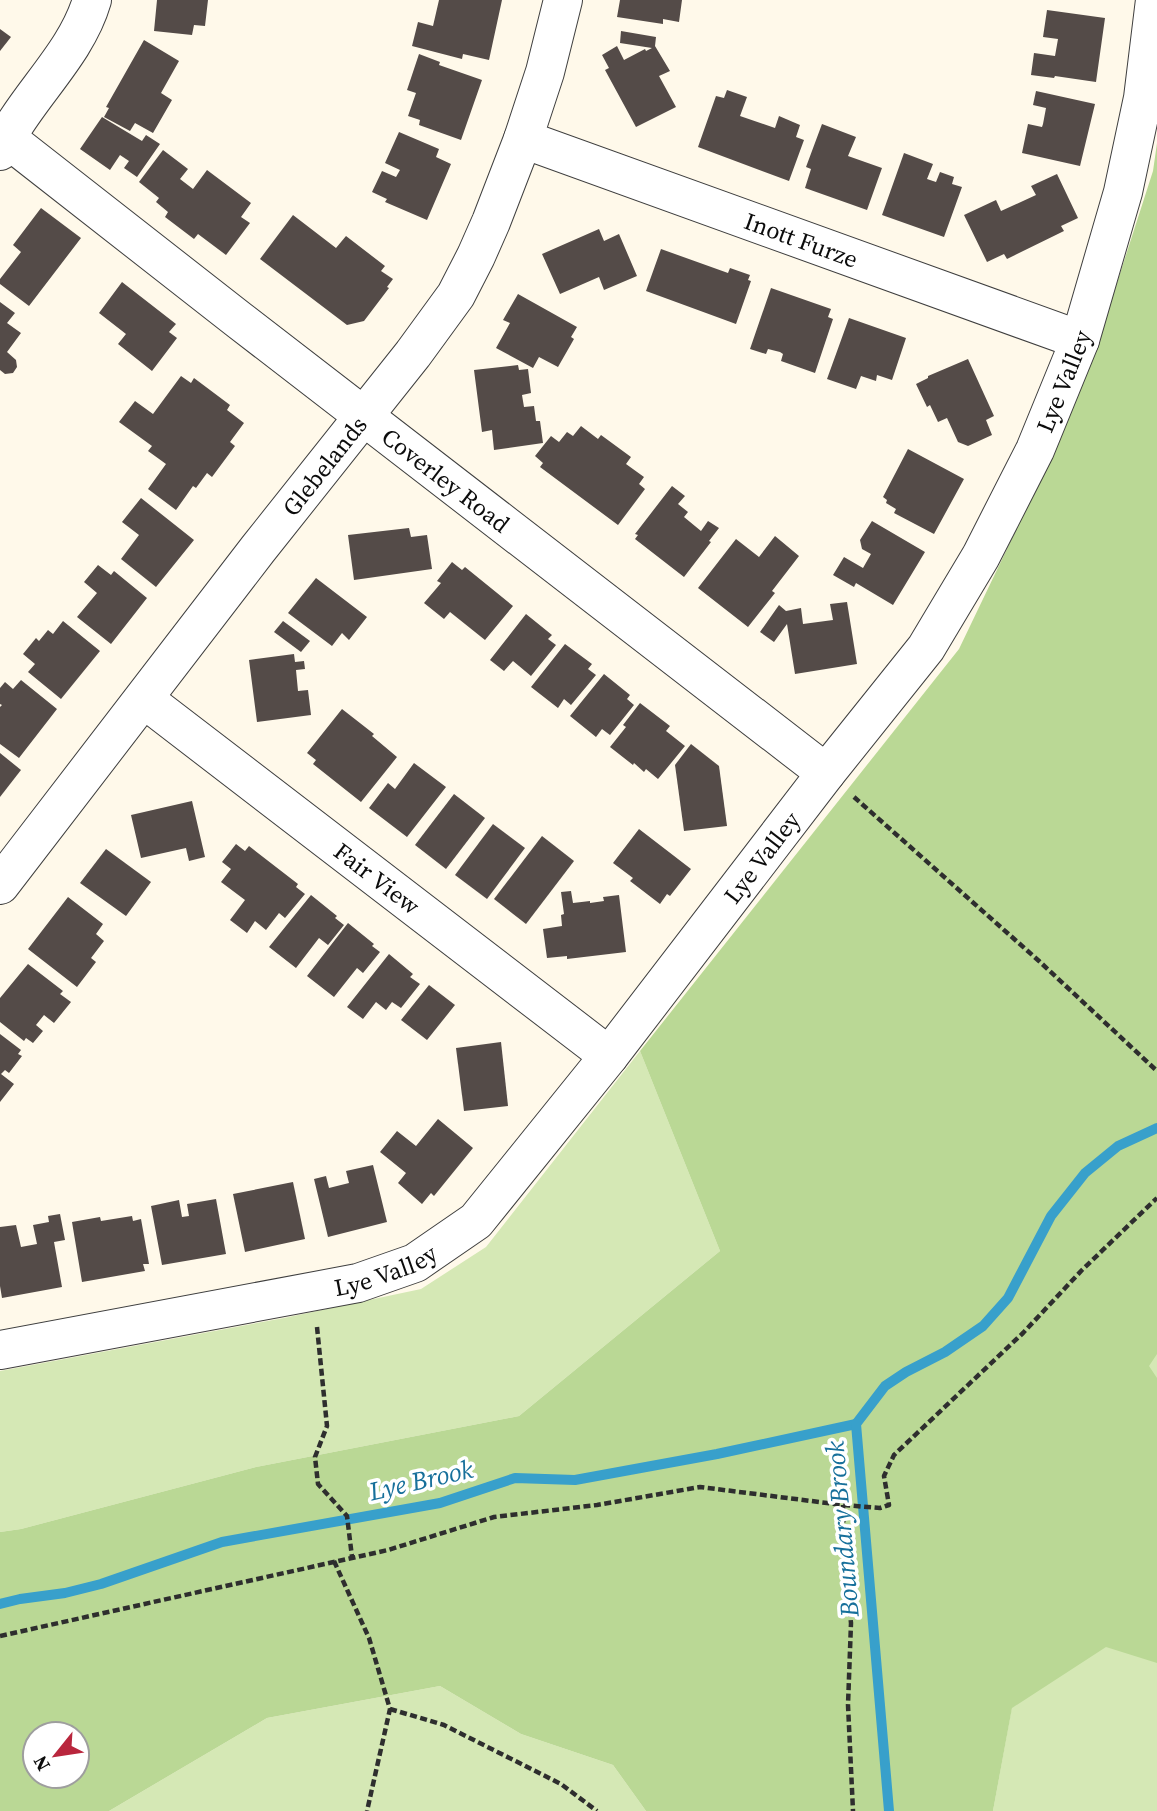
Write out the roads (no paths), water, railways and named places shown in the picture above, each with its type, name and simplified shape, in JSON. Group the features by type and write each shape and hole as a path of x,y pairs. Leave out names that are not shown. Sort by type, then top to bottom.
{"street":[{"path":"2,141 66,52 92,0"},
{"name":"Glebelands","path":"0,885 456,295 486,233 523,139 545,72 563,0"},
{"name":"Lye Valley","path":"0,1350 358,1283 415,1263 476,1221 609,1056 826,773 926,648 981,556 1035,450 1080,341 1106,253 1143,99 1155,0"},
{"name":"Inott Furze","path":"523,139 1080,341"},
{"name":"Coverley Road","path":"2,141 363,415 826,773"},
{"name":"Fair View","path":"145,699 609,1056"}],"waterway":[{"name":"Boundary Brook","path":"889,1811 856,1424 885,1386 945,1352 983,1326 1008,1298 1051,1216 1085,1173 1118,1146 1157,1128"},
{"name":"Lye Brook","path":"0,1604 101,1584 222,1542 440,1503 515,1478 575,1480 717,1454 856,1424"}]}
